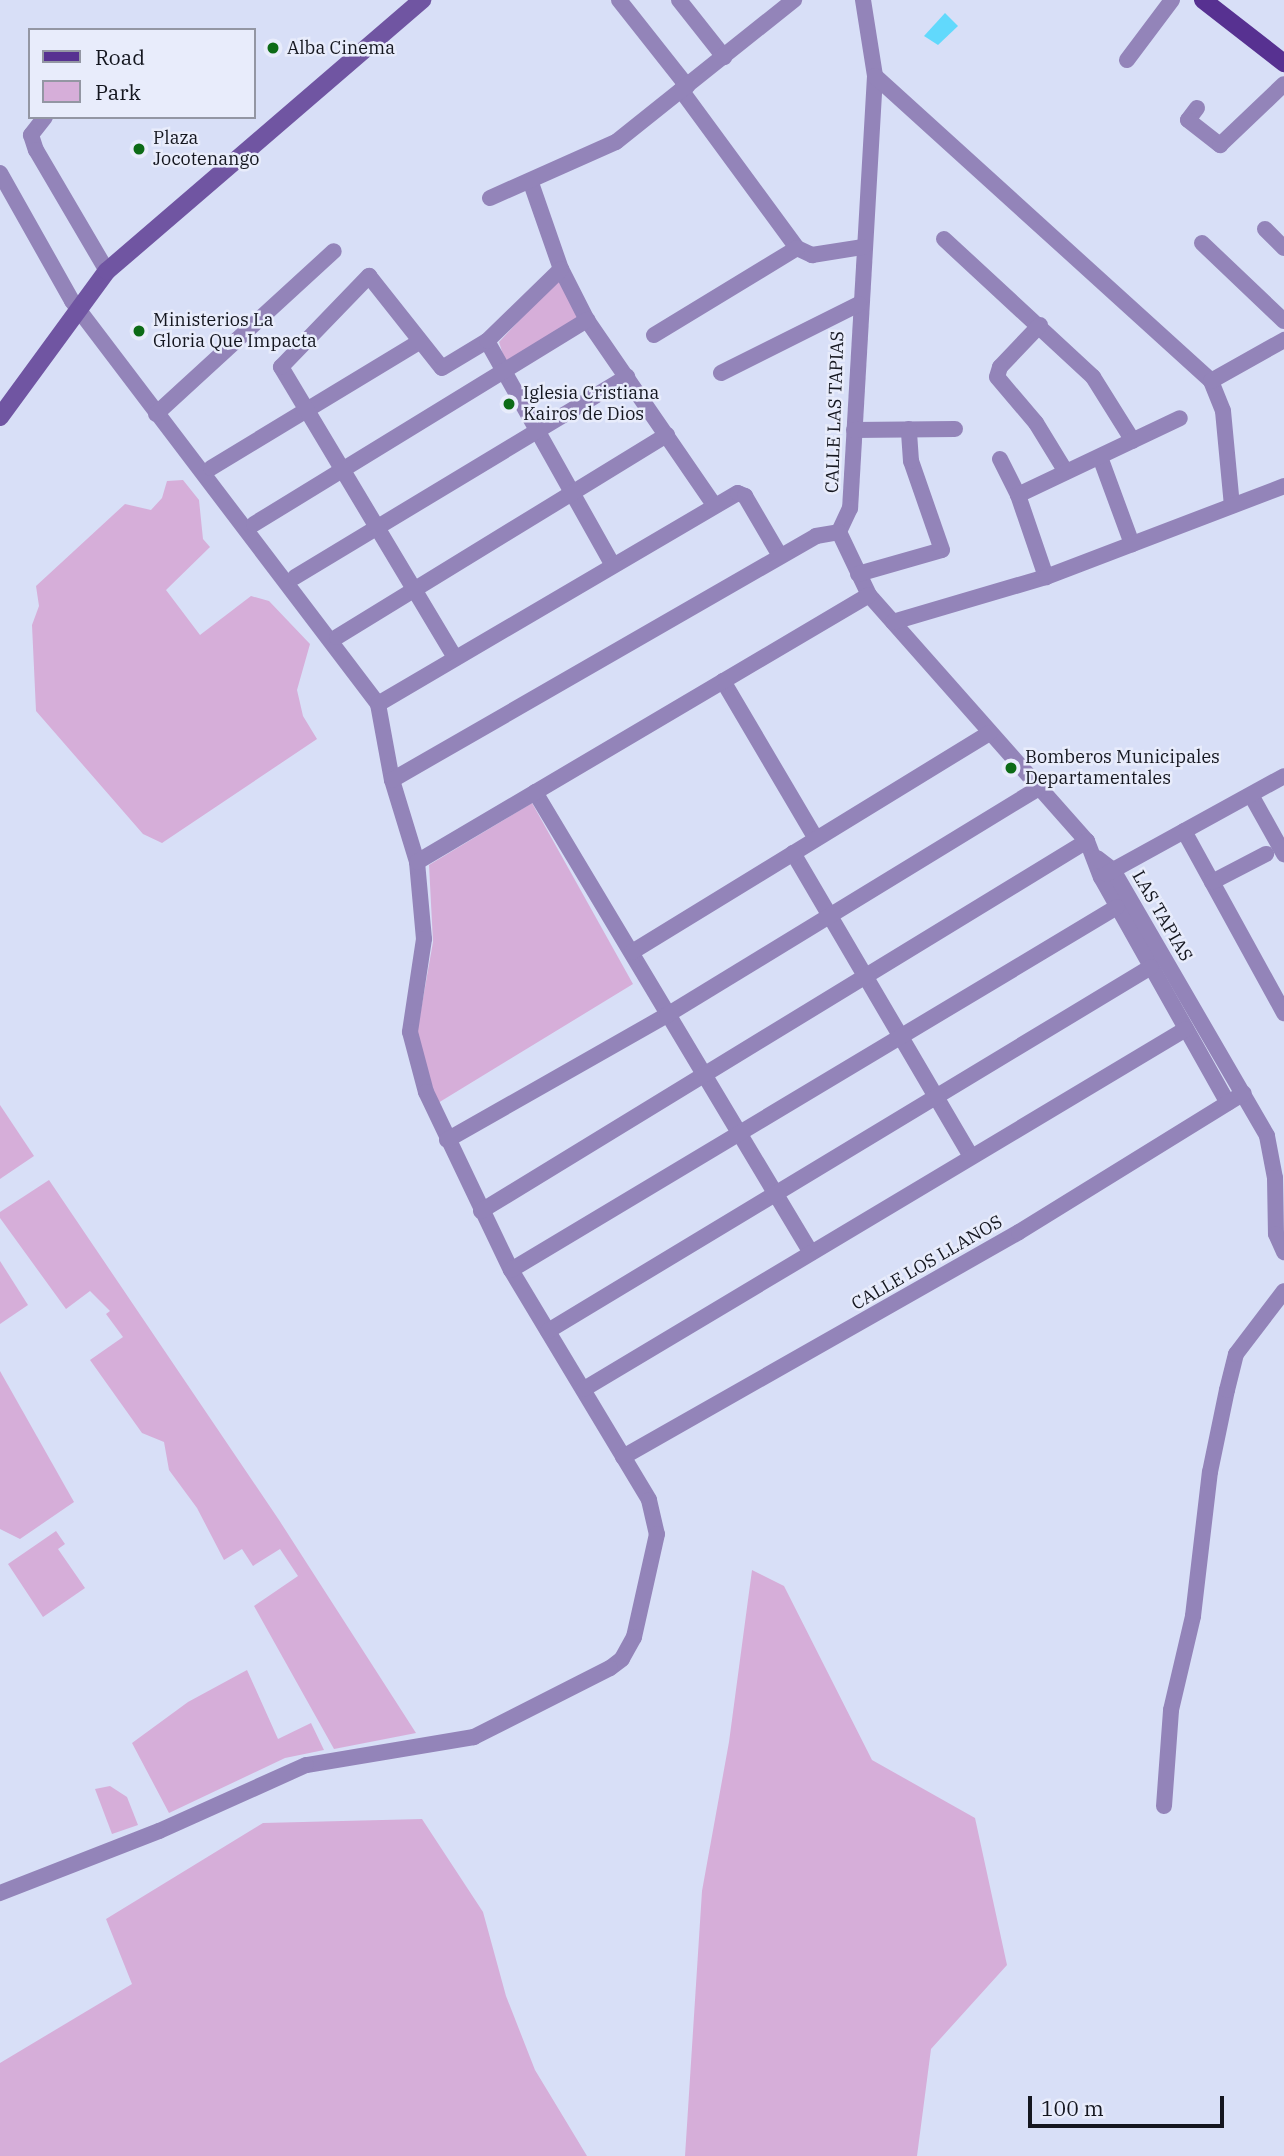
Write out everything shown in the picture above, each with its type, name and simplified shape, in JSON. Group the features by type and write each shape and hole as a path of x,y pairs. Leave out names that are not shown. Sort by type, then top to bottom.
{"main road":[{"path":"1213,3 1284,64"}],"street":[{"path":"0,417 107,271 422,0"},
{"path":"619,0 797,248 812,255 863,247"},
{"path":"680,0 724,57"},
{"path":"491,198 531,183 616,142 794,0"},
{"name":"CALLE LAS TAPIAS","path":"839,532 850,508 859,304 875,76 863,0"},
{"path":"1127,60 1172,0"},
{"path":"875,76 1211,381 1223,411 1232,506"},
{"path":"1197,108 1188,120 1220,145 1284,83"},
{"path":"44,119 31,135 36,150 107,271"},
{"path":"0,173 78,309 378,704 392,780 417,862 424,939 410,1032 426,1092 511,1270 654,1511 657,1534 634,1637 622,1660 610,1668 474,1737 306,1765 159,1831 0,1893"},
{"path":"531,183 561,269 587,320 713,503"},
{"path":"1265,229 1284,248"},
{"path":"944,239 1040,325 1093,377 1133,441"},
{"path":"1202,243 1284,321"},
{"path":"654,335 797,248"},
{"path":"156,414 334,251"},
{"path":"454,656 281,367 369,276 442,368 487,341 561,269"},
{"path":"721,373 859,304"},
{"path":"254,524 587,320"},
{"path":"1040,325 1000,367 997,377 1035,424 1066,472"},
{"path":"1211,381 1284,340"},
{"path":"487,341 612,564"},
{"path":"211,468 419,342"},
{"path":"295,577 627,377"},
{"path":"1018,495 1180,418"},
{"path":"858,574 942,550 911,461 909,429"},
{"path":"854,430 955,429"},
{"path":"337,637 667,435"},
{"path":"1100,457 1132,544"},
{"path":"1000,459 1018,495 1046,577"},
{"path":"893,622 1046,577 1284,486"},
{"path":"378,704 713,503 742,492 780,556"},
{"path":"392,780 816,536 839,532 869,595 1087,841 704,1072 481,1211"},
{"path":"417,862 869,595"},
{"path":"723,681 816,839"},
{"path":"632,952 989,733"},
{"path":"1107,874 1284,776"},
{"path":"447,1140 667,1015 1040,787"},
{"path":"536,792 811,1253"},
{"path":"1251,795 1284,854"},
{"path":"1184,831 1284,1013"},
{"name":"LAS TAPIAS","path":"1087,841 1244,1093 1267,1136 1279,1176 1276,1234 1284,1252"},
{"path":"793,853 971,1157"},
{"path":"1212,882 1266,854"},
{"name":"LAS TAPIAS","path":"1107,874 1117,907 1227,1102"},
{"path":"511,1270 1117,907"},
{"path":"548,1331 1151,967"},
{"path":"584,1389 1186,1029"},
{"name":"CALLE LOS LLANOS","path":"623,1457 1007,1238 1244,1093"},
{"path":"1164,1806 1171,1710 1193,1616 1210,1472 1230,1378 1236,1354 1284,1291"}],"green space":[{"path":"559,278 580,320 507,367 499,342"},
{"path":"183,480 199,500 203,539 210,547 166,590 200,635 251,596 269,601 310,644 297,690 303,716 317,739 162,843 143,834 36,711 32,625 39,606 36,586 125,504 151,510 162,498 167,481"},
{"path":"532,803 633,984 438,1103 416,1038 433,942 429,865"},
{"path":"0,1105 34,1156 0,1179"},
{"path":"49,1180 279,1520 416,1733 334,1749 254,1606 298,1576 280,1549 253,1566 242,1549 224,1560 197,1508 169,1470 164,1442 142,1433 90,1360 123,1337 106,1314 110,1311 90,1291 66,1309 0,1218 0,1212"},
{"path":"0,1261 28,1305 0,1324"},
{"path":"0,1371 74,1502 20,1539 0,1529"},
{"path":"56,1531 65,1544 58,1549 85,1588 43,1617 8,1564"},
{"path":"752,1570 784,1586 872,1760 975,1818 1007,1965 931,2049 917,2156 685,2156 702,1891 729,1742"},
{"path":"247,1670 278,1739 311,1723 324,1750 285,1758 169,1813 132,1743 188,1702"},
{"path":"110,1786 127,1797 138,1825 112,1834 95,1789"},
{"path":"422,1819 483,1912 506,1996 535,2070 587,2156 0,2156 0,2063 132,1984 106,1919 263,1823"}],"water":[{"path":"945,13 958,26 938,45 924,36"}],"place":[{"name":"Alba Cinema","path":"273,48"},
{"name":"Plaza Jocotenango","path":"139,149"},
{"name":"Ministerios La Gloria Que Impacta","path":"139,331"},
{"name":"Iglesia Cristiana Kairos de Dios","path":"509,404"},
{"name":"Bomberos Municipales Departamentales","path":"1011,768"}]}
